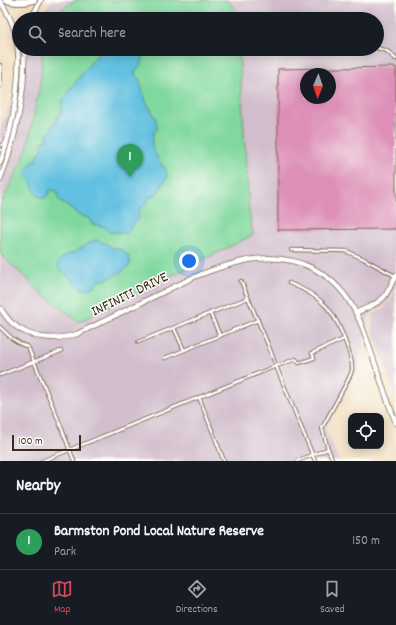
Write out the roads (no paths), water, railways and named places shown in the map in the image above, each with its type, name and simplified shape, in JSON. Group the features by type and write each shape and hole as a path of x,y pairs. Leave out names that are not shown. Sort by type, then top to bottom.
{"street":[{"path":"6,0 26,2 34,0"},
{"path":"35,12 41,0"},
{"path":"0,1 12,24"},
{"path":"0,162 7,142 12,120 18,56"},
{"path":"0,180 14,141 19,116 25,56"},
{"name":"INFINITI DRIVE","path":"0,308 12,323 22,330 44,338 60,339 77,334 207,272 244,261 270,258 296,262 321,272 337,285 356,312 396,423"},
{"path":"356,312 376,303 383,298 396,275"}],"lane":[{"path":"384,51 396,59"},
{"path":"0,65 0,86"},
{"path":"0,146 7,142"},
{"path":"291,250 346,251 396,275"},
{"path":"241,281 315,461"},
{"path":"289,283 313,294 323,302 337,319 352,360 352,371 322,428 333,461"},
{"path":"138,342 248,298"},
{"path":"210,313 220,336"},
{"path":"165,358 258,320"},
{"path":"0,327 19,344 28,347 58,418 74,461"},
{"path":"174,328 184,350"},
{"path":"42,461 276,366 296,359 299,363 314,358 312,353 344,339"},
{"path":"0,375 61,351"},
{"path":"199,397 224,461"},
{"path":"297,461 328,449"}],"water":[{"path":"96,56 142,56 143,59 140,66 135,71 135,75 140,80 146,101 156,119 157,129 153,135 153,150 158,160 166,170 167,176 161,188 156,194 149,198 145,205 141,208 138,213 139,218 126,233 109,232 105,227 92,224 87,217 80,216 59,200 57,191 50,190 45,198 39,196 36,194 29,178 25,174 32,161 37,160 38,155 42,150 41,143 48,139 47,134 53,129 51,127 57,120 57,116 60,115 62,101 69,89"},
{"path":"96,240 122,250 128,256 130,265 119,273 99,281 91,288 83,289 76,285 58,268 58,263 66,256"}],"place":[{"name":"Barmston Pond Local Nature Reserve","path":"130,177"}]}
